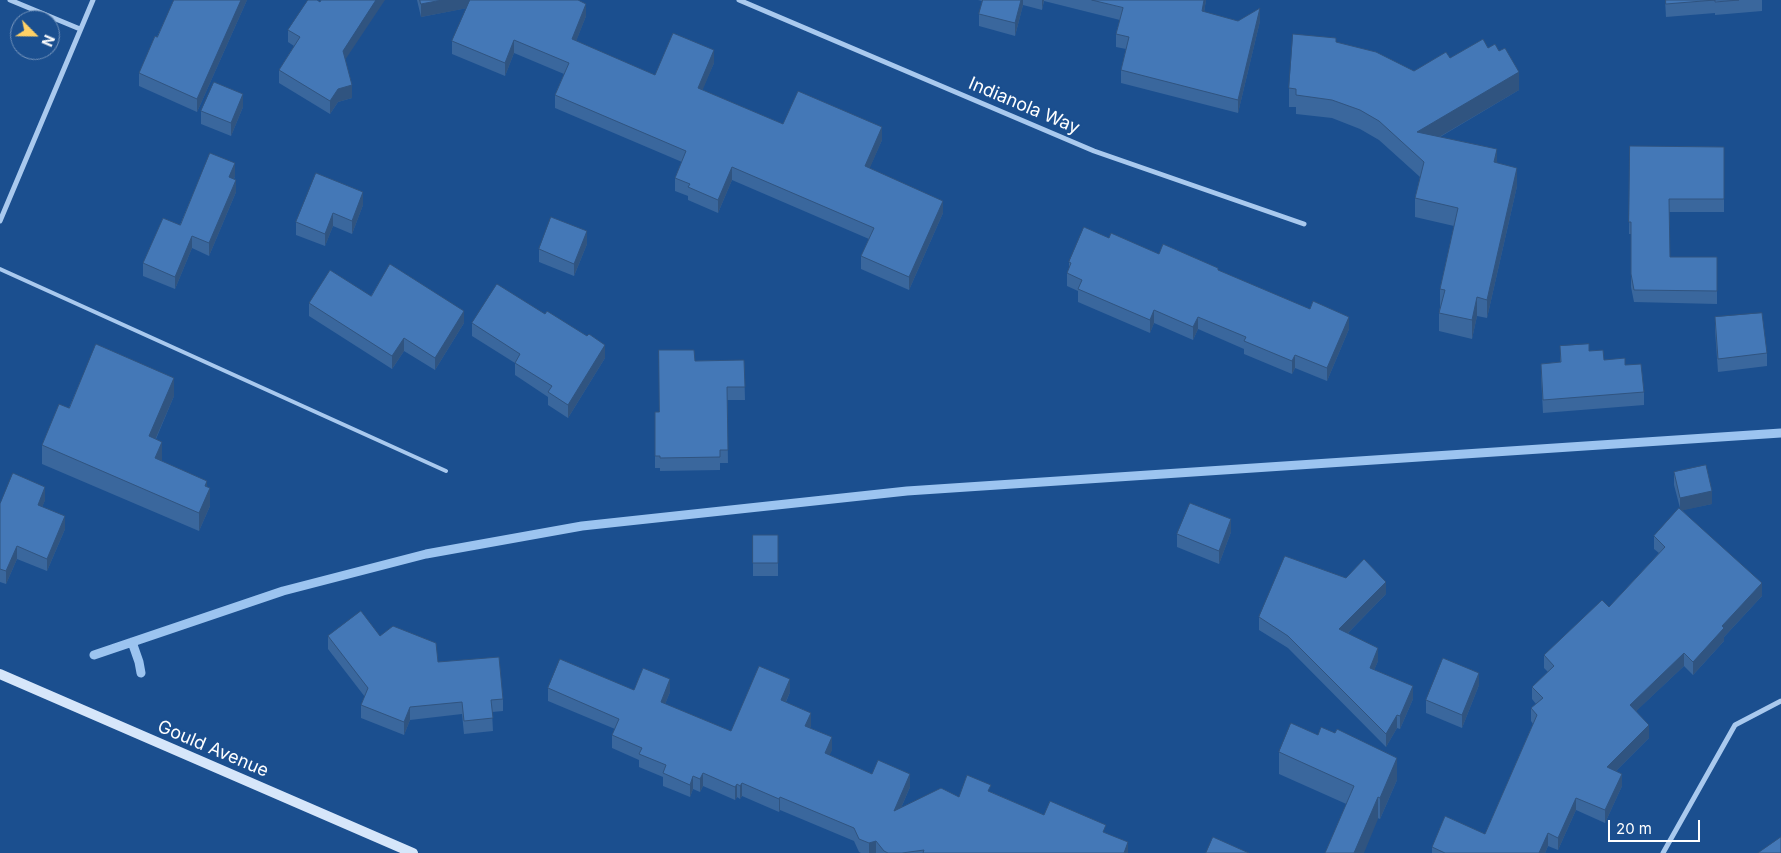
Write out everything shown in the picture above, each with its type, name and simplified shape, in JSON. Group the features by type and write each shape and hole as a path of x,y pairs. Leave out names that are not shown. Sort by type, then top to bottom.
{"street":[{"path":"10,0 80,29"},
{"path":"0,221 93,0"},
{"name":"Indianola Way","path":"739,0 1094,151 1304,224"},
{"name":"Gould Avenue","path":"0,674 413,853"},
{"path":"1663,853 1735,725 1781,701"}],"lane":[{"path":"0,270 446,471"}],"building":[{"path":"174,0 241,0 197,99 139,73 155,36 157,37"},
{"path":"308,0 320,2 321,0 376,0 343,51 352,85 338,89 330,101 279,70 300,37 288,30"},
{"path":"420,0 442,0 421,4"},
{"path":"470,0 578,0 586,4 572,39 655,75 673,33 714,50 698,88 783,124 798,91 882,127 865,166 943,201 909,277 861,256 874,228 732,167 718,200 688,187 690,184 675,178 686,151 555,95 569,63 514,40 505,63 452,41"},
{"path":"983,0 1021,0 1015,23 979,14"},
{"path":"1092,0 1204,0 1202,11 1238,21 1260,8 1238,100 1121,70 1129,37 1116,34 1123,8"},
{"path":"1666,0 1715,0 1666,4"},
{"path":"1715,0 1739,0 1715,2"},
{"path":"1293,34 1336,38 1336,42 1376,52 1414,71 1446,52 1450,58 1483,39 1488,48 1495,44 1499,51 1505,48 1519,72 1417,132 1497,149 1494,162 1517,168 1487,300 1477,297 1472,320 1439,313 1445,290 1440,289 1458,208 1415,198 1424,162 1379,121 1360,110 1332,100 1296,95 1296,89 1289,88"},
{"path":"214,82 243,94 231,123 201,111"},
{"path":"1630,146 1724,147 1724,199 1669,199 1670,257 1717,257 1717,291 1634,290 1631,274 1631,222 1629,222"},
{"path":"210,153 235,163 229,177 236,180 209,243 192,236 175,277 143,263 163,218 180,225"},
{"path":"316,173 363,192 352,221 333,213 325,234 296,222"},
{"path":"551,217 587,231 574,264 539,249"},
{"path":"1084,227 1109,238 1111,233 1159,254 1163,244 1218,268 1218,270 1310,309 1313,301 1349,317 1327,368 1295,355 1292,361 1244,341 1246,337 1198,317 1193,327 1154,310 1150,320 1078,289 1082,280 1067,273 1071,263 1069,262"},
{"path":"390,264 464,311 435,358 404,338 392,356 309,303 330,270 371,296"},
{"path":"497,284 545,314 547,311 605,345 568,405 548,392 552,386 515,363 520,354 472,323"},
{"path":"1762,313 1767,353 1718,359 1715,317"},
{"path":"96,344 174,378 149,436 162,442 155,458 207,481 205,486 210,488 199,513 42,445 59,404 69,408"},
{"path":"1589,344 1589,351 1603,350 1604,360 1625,358 1625,365 1641,364 1644,392 1543,400 1541,364 1561,362 1560,346"},
{"path":"659,350 694,350 695,361 744,360 745,387 727,387 728,450 720,450 720,457 660,458 660,456 655,456 655,412 659,412"},
{"path":"1706,465 1712,491 1680,498 1674,472"},
{"path":"13,473 45,487 38,505 65,516 47,559 17,546 6,571 0,569 0,504"},
{"path":"1190,503 1231,519 1219,551 1177,534"},
{"path":"1679,508 1762,583 1722,626 1724,628 1693,662 1684,653 1630,705 1649,725 1607,767 1622,774 1605,810 1576,798 1558,838 1548,833 1539,853 1445,853 1432,847 1445,816 1485,834 1537,715 1531,708 1543,698 1532,687 1554,666 1544,655 1602,600 1609,607 1665,547 1654,536"},
{"path":"753,535 778,535 778,563 753,563"},
{"path":"1285,556 1346,578 1364,559 1386,582 1339,629 1378,648 1370,668 1413,686 1400,716 1397,715 1386,734 1288,636 1259,617"},
{"path":"361,611 380,636 393,626 436,643 438,662 499,657 503,699 491,700 493,718 464,721 462,702 410,707 404,722 361,705 368,688 328,636"},
{"path":"1443,658 1479,673 1462,715 1426,700"},
{"path":"560,659 634,690 643,668 670,679 661,702 731,731 759,666 790,679 781,700 811,713 805,726 832,737 825,753 872,774 878,760 910,774 894,811 941,788 959,797 967,775 991,785 988,791 1044,815 1050,801 1106,825 1103,832 1128,842 1124,853 923,853 924,850 888,853 876,841 869,843 859,839 854,828 742,783 740,786 737,784 735,787 703,773 700,779 693,776 690,785 663,773 666,765 639,754 642,748 612,735 619,719 548,688"},
{"path":"1291,723 1318,735 1321,727 1335,733 1337,729 1397,758 1354,853 1325,853 1354,786 1279,752"},
{"path":"1213,837 1249,853 1206,853"},
{"path":"1781,837 1781,853 1758,853"}],"waterway":[{"path":"94,655 283,591 426,554 582,526 907,491 1781,433"},
{"path":"132,642 141,673"}]}
